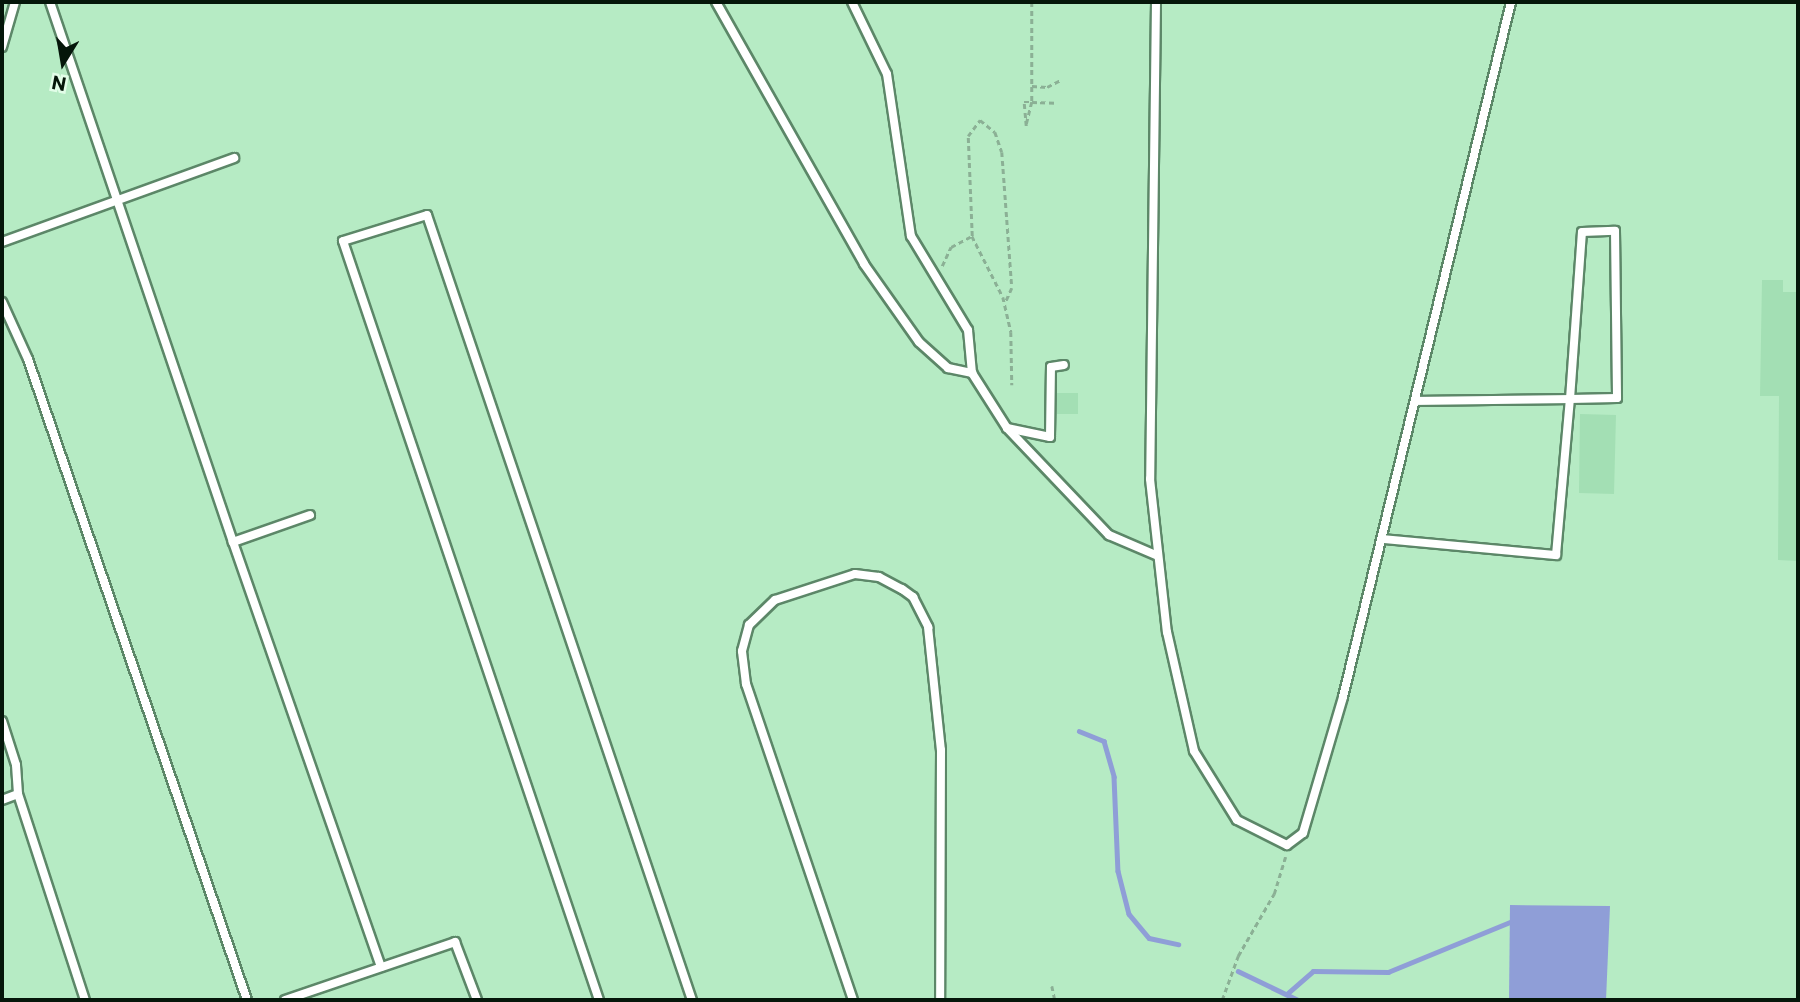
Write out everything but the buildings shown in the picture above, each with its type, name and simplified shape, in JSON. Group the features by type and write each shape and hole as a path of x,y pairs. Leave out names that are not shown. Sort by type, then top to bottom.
{"lane":[{"path":"2,47 15,2"},
{"path":"50,2 233,542 381,967"},
{"path":"716,2 864,264 919,342 948,368 972,373"},
{"path":"852,2 887,74 911,236 938,275 968,330 972,373 1007,428 1109,535 1158,556"},
{"path":"1156,2 1150,479 1167,632 1194,751 1237,820 1287,845 1303,833 1383,540 1511,2"},
{"path":"2,242 234,158"},
{"path":"599,1000 343,241 427,215 692,1000"},
{"path":"1383,540 1556,555 1570,399 1582,232 1615,231 1617,398 1570,399 1416,401"},
{"path":"2,305 28,359 247,1000"},
{"path":"1007,428 1050,437 1051,367 1064,365"},
{"path":"233,542 310,515"},
{"path":"853,1000 746,684 742,643 757,615 775,600 855,574 879,577 913,597 931,639 941,750 940,1000"},
{"path":"2,721 16,765 18,794 85,1000"},
{"path":"2,800 18,794"},
{"path":"285,1000 455,942 477,1000"}],"path":[{"path":"1032,2 1032,102 1028,126 1023,121 1024,102 1032,102 1055,103"},
{"path":"1032,86 1047,87 1061,80"},
{"path":"1004,304 1012,288 1002,152 995,132 980,120 968,136 972,236 1004,304 1012,385"},
{"path":"938,275 951,247 972,236"},
{"path":"1222,1000 1238,956 1274,894 1287,845"},
{"path":"1052,986 1055,1000"}],"shaded area":[{"path":"2,2 1798,2 1798,1000 2,1000"}],"water":[{"path":"1510,905 1610,906 1606,1000 1509,1000"}],"waterway":[{"path":"1079,731 1104,741 1114,777 1118,871 1129,914 1149,938 1178,944"},
{"path":"1288,993 1313,971 1388,972 1510,922"},
{"path":"1238,971 1298,1000"}]}
